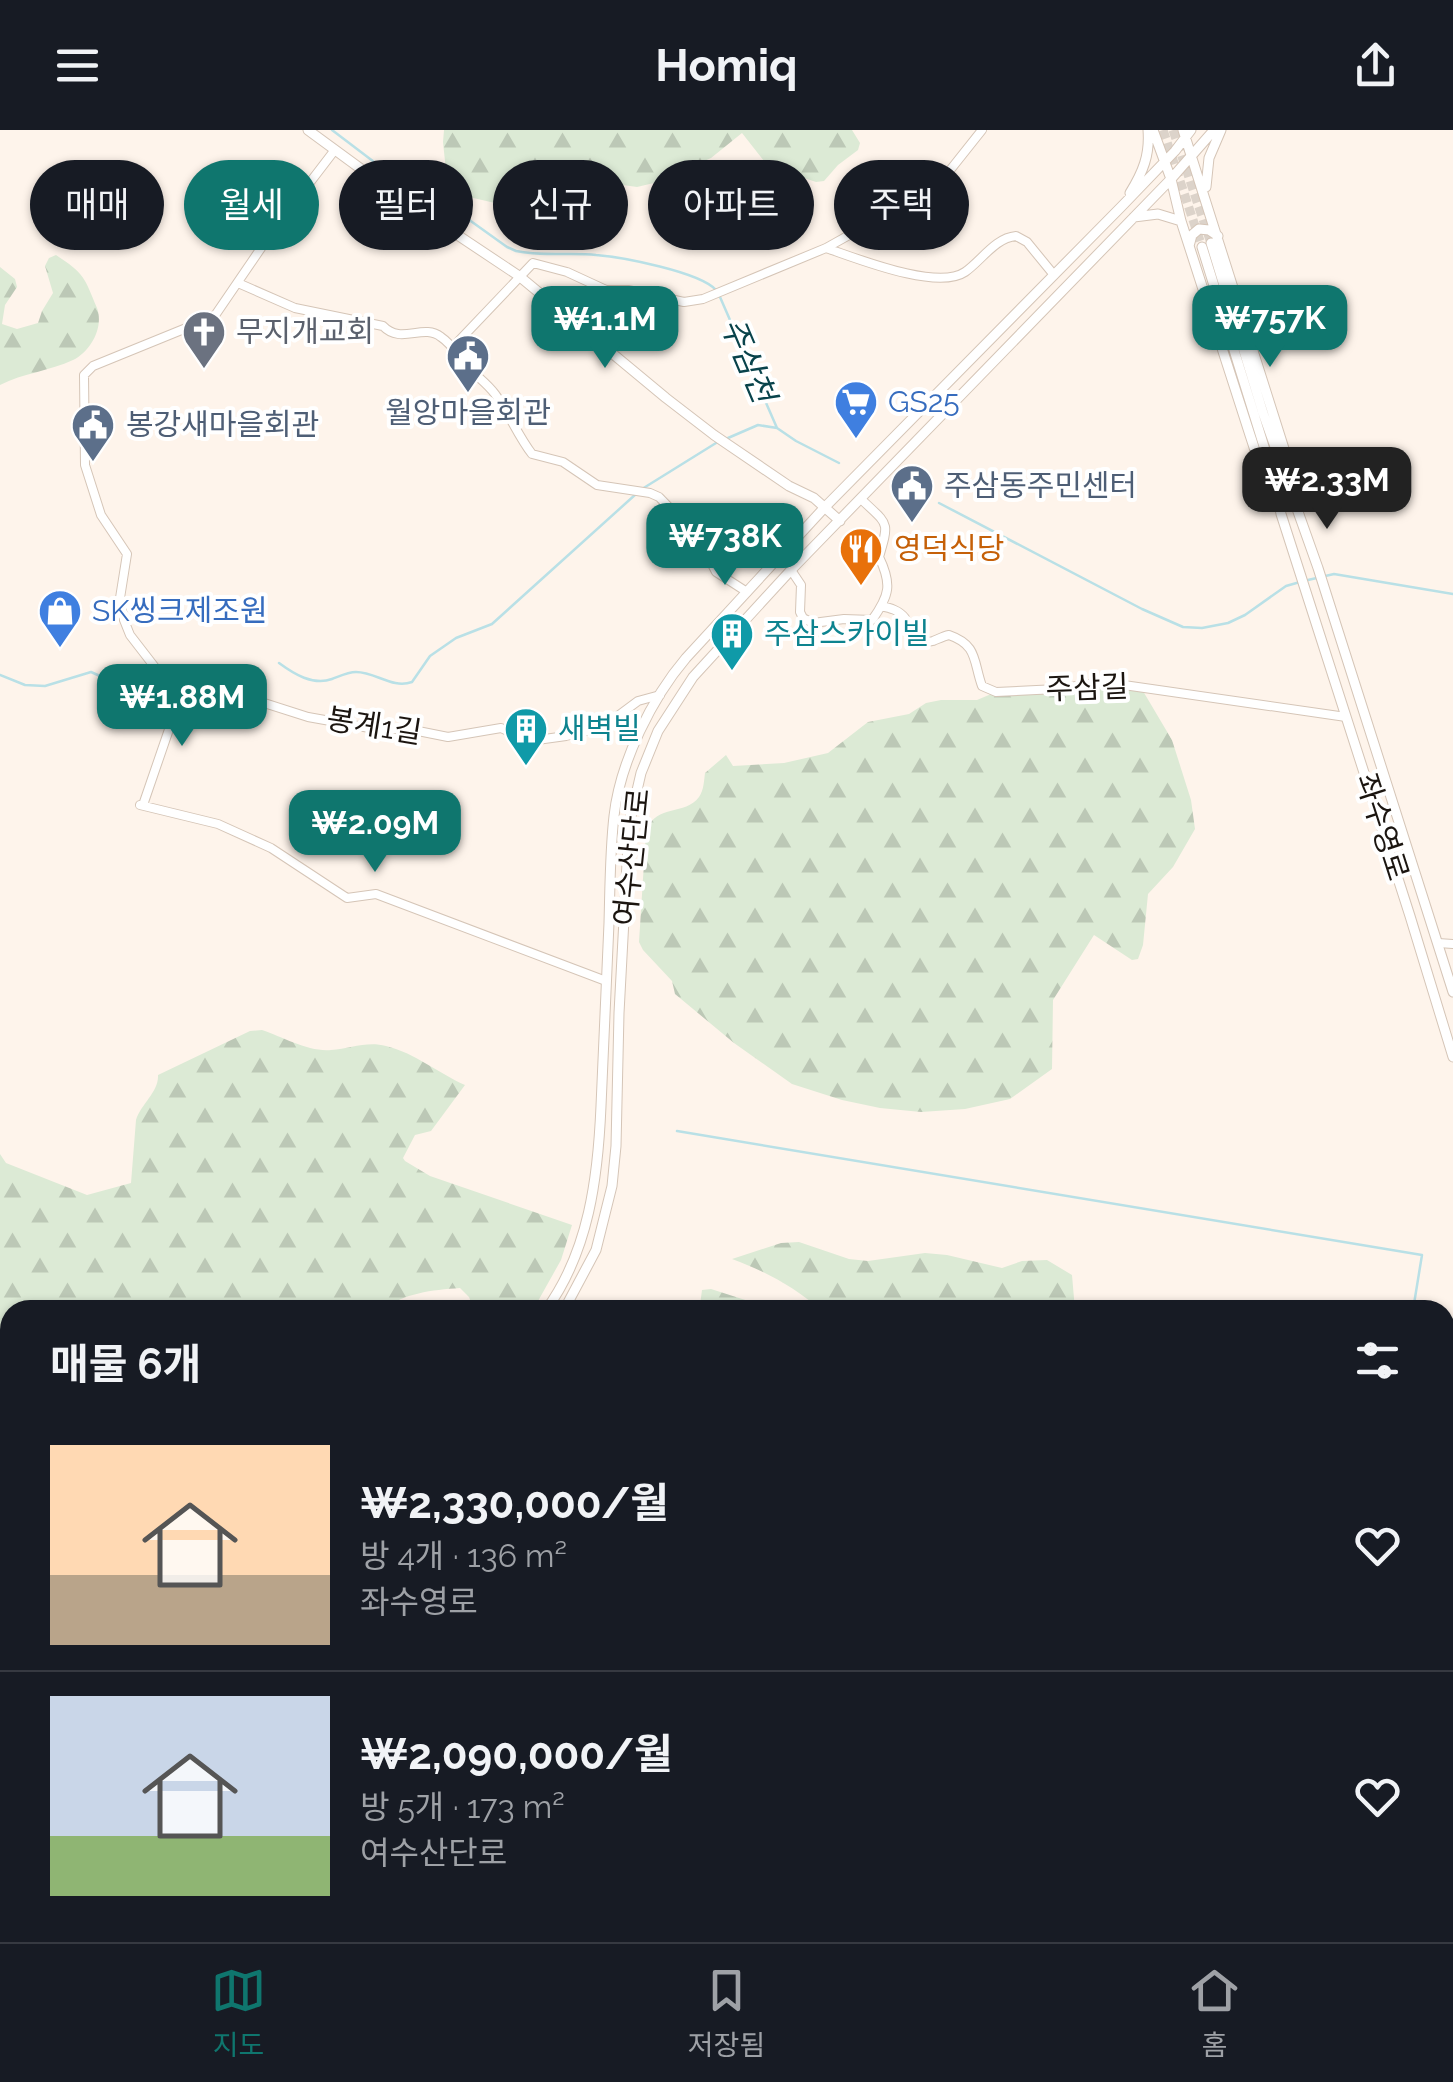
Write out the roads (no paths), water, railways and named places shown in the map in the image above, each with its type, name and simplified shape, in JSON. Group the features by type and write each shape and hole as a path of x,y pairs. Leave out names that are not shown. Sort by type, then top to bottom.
{"street":[{"path":"308,130 519,276 714,436 825,507 840,521"},
{"path":"454,347 527,266 536,262 606,290 628,290 689,302 725,290 826,248 901,206 944,177 982,130"},
{"path":"1150,130 1171,179 1266,484 1281,514"},
{"path":"1122,206 1146,161 1150,130"},
{"path":"1217,130 1205,195 1210,242 1281,514"},
{"name":"여수산단로","path":"569,1300 596,1250 609,1202 616,1146 630,818 644,764 658,731 692,676 1217,130"},
{"path":"1187,132 1205,195"},
{"name":"여수산단로","path":"552,1300 580,1243 596,1182 616,806 632,753 660,695 680,666 825,507 1165,162 1187,132"},
{"path":"334,151 238,283 295,308 383,326 391,334 432,332 454,347 496,395 532,454 564,462 597,485 659,497 695,533 716,572 747,592"},
{"path":"1131,218 1158,214 1181,221"},
{"path":"1190,247 1192,235 1199,229 1209,230 1210,242"},
{"path":"826,248 906,274 951,278 967,270 1004,238 1016,236 1027,242 1054,275"},
{"name":"좌수영로","path":"1210,242 1294,477 1298,509 1453,992"},
{"name":"봉계1길","path":"238,283 211,318 93,366 83,378 85,465 103,520 127,554 120,598 124,620 130,635 161,677 239,693 308,716 375,729 448,737 502,728 530,740 603,727 638,701 660,695"},
{"path":"791,570 801,586 800,614 811,622 844,618 869,621 882,606 889,576 879,554 887,526 861,500"},
{"name":"좌수영로","path":"1281,514 1453,1057"},
{"name":"주삼길","path":"882,606 904,616 914,640 929,642 949,634 965,642 972,650 982,686 992,692 1103,682 1346,717"},
{"path":"186,680 142,805 218,824 270,848 346,898 376,894 606,981"},
{"path":"660,695 674,704"},
{"path":"1438,943 1453,944"}],"waterway":[{"name":"주삼천","path":"332,130 407,187 454,209 516,251 596,255 641,262 694,277 716,290"},
{"name":"주삼천","path":"720,297 777,428 839,463"},
{"path":"728,438 758,425 777,428"},
{"path":"642,489 716,443"},
{"path":"279,663 311,680 325,681 356,672 398,683 412,682 430,656 456,638 492,624 636,494"},
{"name":"주삼천","path":"939,503 1183,627 1228,623 1286,586 1300,582"},
{"name":"주삼천","path":"1308,580 1334,574 1453,594"},
{"path":"196,673 234,676 254,668"},
{"path":"0,675 25,685 45,686 91,672 100,676 115,694 123,696 156,681"},
{"path":"677,1131 1422,1255 1415,1300"}],"tunnel":[{"path":"1163,130 1202,247"},
{"path":"1173,130 1211,243"}],"place":[{"name":"무지개교회","path":"204,370"},
{"name":"월앙마을회관","path":"468,394"},
{"name":"GS25","path":"856,440"},
{"name":"봉강새마을회관","path":"93,463"},
{"name":"주삼동주민센터","path":"912,524"},
{"name":"영덕식당","path":"861,587"},
{"name":"SK씽크제조원","path":"60,649"},
{"name":"주삼스카이빌","path":"732,672"},
{"name":"새벽빌","path":"526,767"}]}
